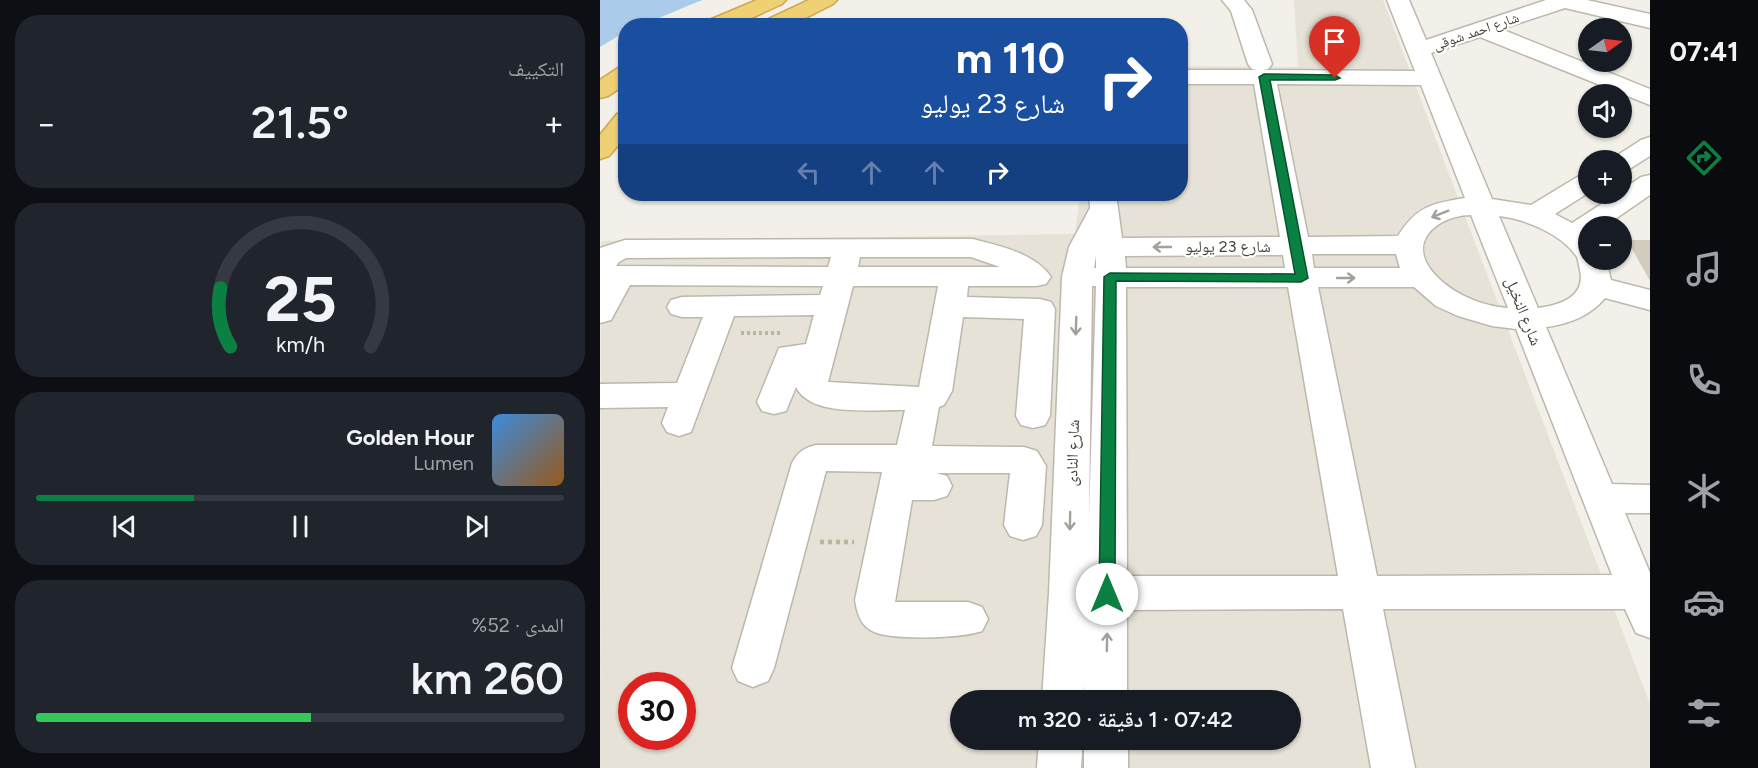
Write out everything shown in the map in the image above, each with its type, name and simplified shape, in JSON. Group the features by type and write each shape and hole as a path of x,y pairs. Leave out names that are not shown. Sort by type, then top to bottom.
{"highway":[{"path":"733,18 775,0"},
{"path":"789,18 826,0"},
{"path":"600,91 618,79"},
{"path":"600,151 616,121"}],"street":[{"path":"1233,0 1241,10 1262,71 1393,768"},
{"name":"شارع النخيل","path":"1398,0 1601,498 1640,583"},
{"path":"1563,0 1650,21"},
{"name":"شارع احمد شوقى","path":"1424,64 1481,29 1563,0"},
{"path":"1481,29 1650,98"},
{"path":"1188,76 1424,64"},
{"path":"1632,156 1650,145"},
{"path":"1610,216 1640,187"},
{"path":"1534,215 1578,188"},
{"name":"شارع النادى","path":"1064,690 1069,593 1072,449 1103,202"},
{"path":"1578,242 1534,215 1499,207 1481,206 1459,207 1440,212 1425,221 1414,232 1409,245 1414,267 1421,278 1436,292 1470,309 1503,318 1528,320 1552,318 1573,311 1588,300 1594,273 1650,300"},
{"name":"شارع 23 يوليو","path":"1298,262 1409,245"},
{"path":"774,402 790,356 833,303 973,248 1006,258 1036,277"},
{"path":"600,313 620,276 604,273 600,270 600,265 609,255 625,249 833,303"},
{"name":"شارع 23 يوليو","path":"953,292 1036,277 1095,262 1298,262 1421,278"},
{"name":"شارع النادى","path":"1095,262 1109,449 1106,690"},
{"path":"833,303 811,384 818,394 924,399 932,397 935,391 953,292"},
{"path":"682,307 717,320 833,303 953,292 1040,309 1033,416"},
{"path":"600,396 684,409 717,320"},
{"path":"924,399 911,472 885,542 874,606 880,616 886,619 968,619"},
{"path":"1072,449 1109,449"},
{"path":"753,668 812,460 820,458 911,472 1024,460 1028,466 1023,525"},
{"path":"1601,498 1650,499"},
{"path":"1069,593 1360,593 1640,583"},
{"path":"1059,768 1060,750"},
{"path":"1106,750 1106,768"}],"path":[{"path":"717,320 833,303"},
{"path":"788,542 885,542"}],"shaded area":[{"path":"1294,0 1383,0 1650,704 1650,768 600,768 601,241 1075,234 1079,201 1188,201 1188,66 1298,67"}],"water":[{"path":"600,0 703,0 659,18 618,18 618,36 600,47"}],"building":[{"path":"1632,240 1650,240 1650,281 1632,249"}],"route":[{"path":"1107,594 1110,277 1301,278 1264,77 1335,78"}]}
